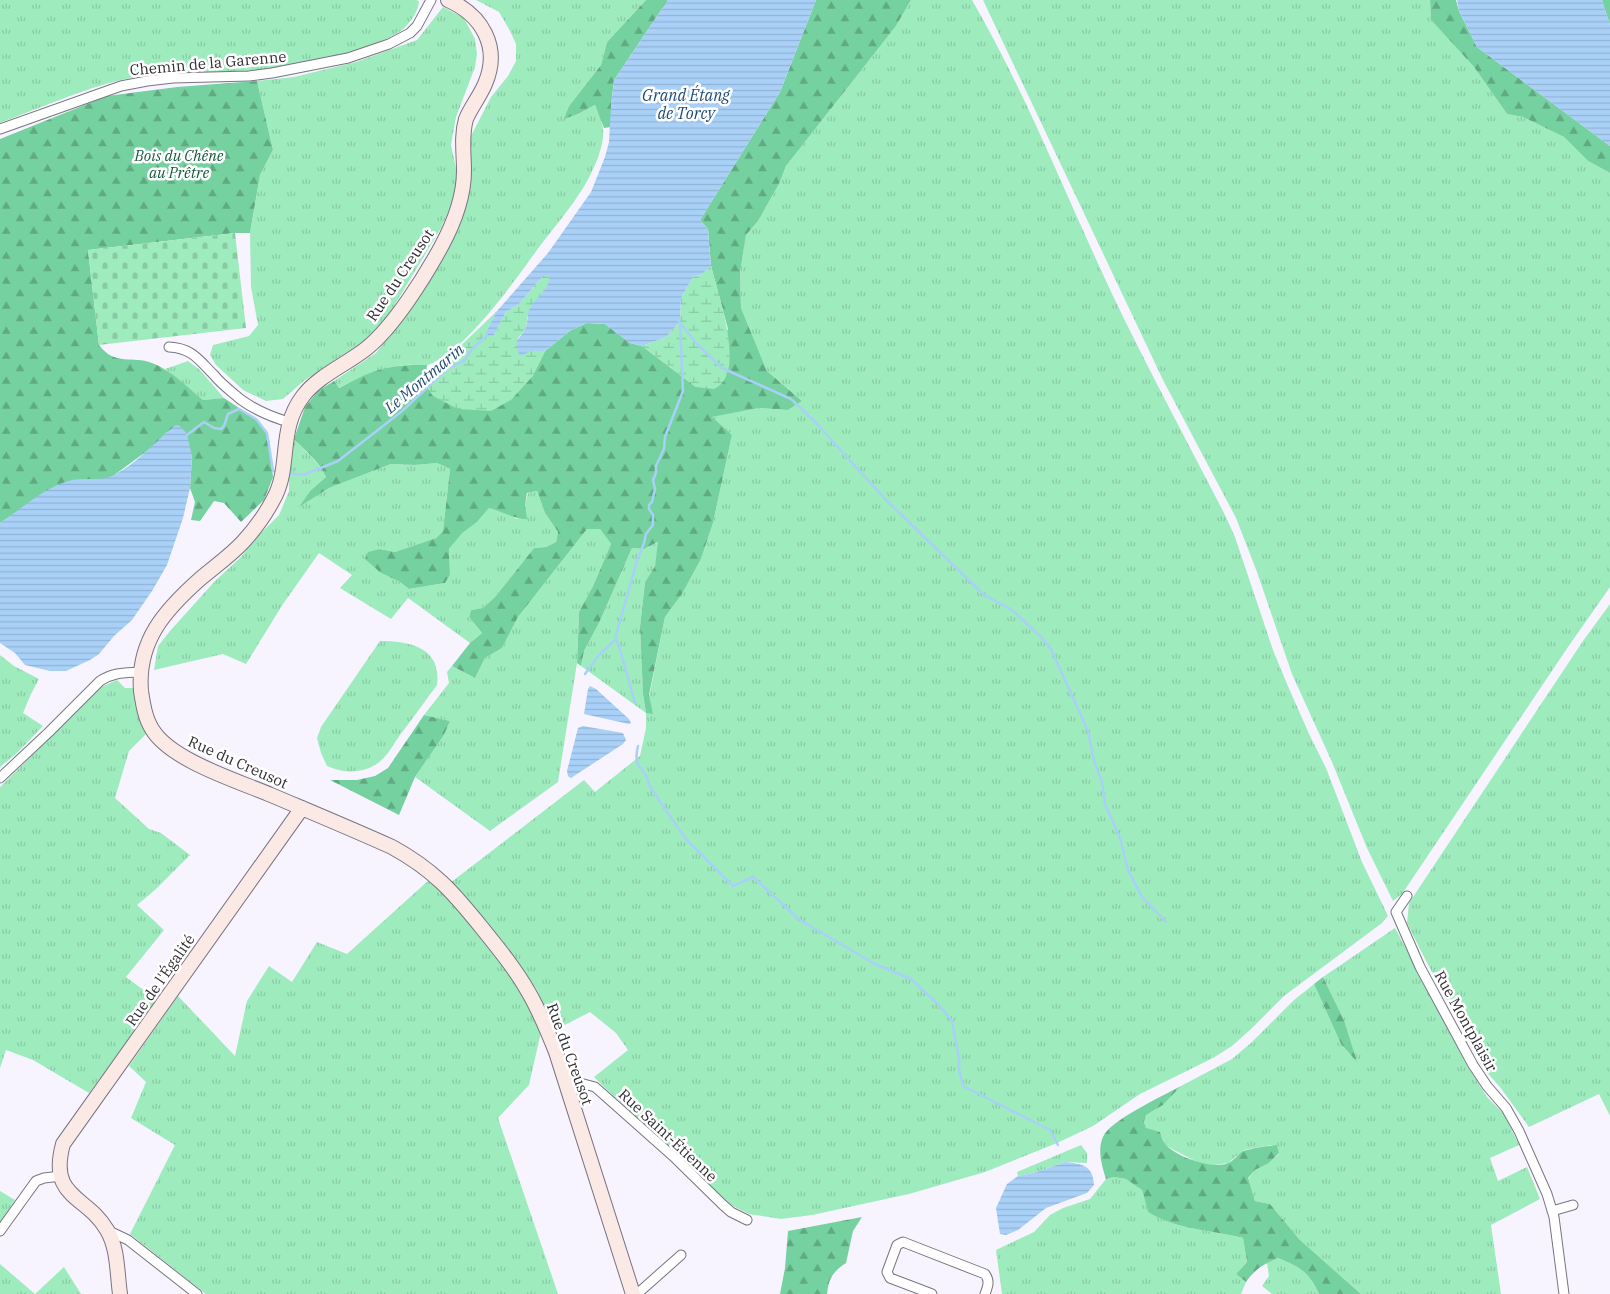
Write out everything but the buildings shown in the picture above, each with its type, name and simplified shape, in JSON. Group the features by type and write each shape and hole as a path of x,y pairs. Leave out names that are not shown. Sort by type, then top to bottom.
{"street":[{"name":"Chemin de la Garenne","path":"0,129 121,86 174,78 249,76 348,58 389,44 410,33 417,26 431,0"},
{"name":"Rue du Creusot","path":"448,0 466,10 483,28 488,37 490,59 486,81 466,121 463,187 456,217 441,247 396,316 368,347 318,382 300,400 289,422 282,474 277,493 264,516 243,542 188,590 154,628 144,654 140,672 142,694 147,718 153,731 171,749 202,766 392,847 411,857 443,883 503,955 530,994 548,1031 633,1294"},
{"path":"169,347 192,353 223,384 252,407 266,415 289,422"},
{"path":"0,778 100,681 107,676 117,673 140,672"},
{"name":"Rue de l'Égalité","path":"61,1176 59,1164 63,1144 302,808"},
{"name":"Rue Montplaisir","path":"1407,896 1396,912 1410,947 1473,1065 1513,1118 1552,1211 1556,1225 1564,1294"},
{"name":"Rue Saint-Étienne","path":"566,1086 580,1083 595,1087 675,1158 730,1212 747,1220"},
{"path":"0,1231 36,1181 61,1176 70,1193 101,1220 107,1230 113,1243 120,1294"},
{"path":"1552,1211 1573,1205"},
{"path":"107,1230 128,1240 197,1294"},
{"path":"932,1294 890,1278 887,1272 897,1245 903,1242 984,1274 989,1280 985,1294"},
{"path":"637,1294 682,1254"}],"green space":[{"path":"0,0 417,0 419,2 413,17 402,30 389,38 355,51 298,64 265,69 157,74 121,80 75,94 0,123"},
{"path":"476,0 646,0 607,42 601,65 569,106 565,118 595,105 601,121 603,136 601,148 590,176 574,202 488,315 458,346 426,366 406,365 380,370 338,388 334,381 376,353 429,283 451,242 464,209 471,182 470,138 491,97 508,76 516,61 516,44 499,12"},
{"path":"646,0 668,0 614,80 611,127 604,128 595,105 564,119 569,106 601,65 607,42"},
{"path":"816,0 911,0 896,26 786,166 779,184 758,221 746,235 740,273 741,308 767,371 802,401 788,410 759,408 712,417 732,435 713,523 701,559 682,594 665,617 649,695 653,714 646,713 643,694 640,627 645,582 655,566 658,542 644,549 632,548 599,623 584,651 581,666 577,663 579,612 593,586 611,544 600,529 587,529 518,617 502,648 485,658 475,678 452,666 470,643 482,633 469,617 471,610 483,608 495,597 534,548 546,547 556,542 558,532 545,513 537,491 527,493 525,505 527,519 517,518 489,508 477,522 462,533 449,549 450,575 445,583 409,589 400,582 381,573 365,559 368,552 380,549 395,552 436,538 443,531 450,469 437,463 415,465 391,464 329,488 299,507 310,491 326,477 315,460 294,439 305,407 318,391 334,381 339,388 361,377 391,367 427,365 425,385 532,377 545,351 571,330 587,323 605,324 630,343 642,346 696,387 728,329 711,266 708,229 700,220 780,92"},
{"path":"911,0 972,0 1029,110 1127,325 1235,537 1273,650 1326,768 1362,862 1388,916 1382,923 1284,996 1232,1046 1213,1058 1140,1094 1093,1126 1057,1143 985,1172 909,1194 812,1215 781,1219 749,1214 731,1205 594,1077 628,1050 616,1033 590,1012 555,1030 537,990 475,907 450,883 584,780 595,792 640,756 646,728 646,713 665,617 682,594 701,559 713,523 732,435 711,417 759,408 788,410 802,401 767,371 741,308 740,273 746,235 758,221 779,184 786,166 896,26"},
{"path":"983,0 1430,0 1431,20 1474,67 1507,114 1523,117 1564,137 1588,161 1610,173 1610,587 1402,894 1393,901 1367,848 1332,762 1292,674 1257,572 1236,518 1163,380"},
{"path":"1430,0 1456,0 1459,11 1477,47 1610,146 1610,173 1588,161 1564,137 1523,117 1507,114 1474,67 1431,20"},
{"path":"1602,0 1610,0 1610,25"},
{"path":"443,7 464,18 475,39 477,54 475,67 456,117 451,145 458,178 454,199 441,228 385,321 368,338 305,380 283,399 266,401 243,390 216,365 210,355 213,345 249,336 258,325 251,287 250,234 260,175 273,150 257,81 294,77 356,62 417,40"},
{"name":"Bois du Chêne au Prêtre","path":"257,81 273,150 260,175 250,233 235,233 88,250 99,345 112,356 145,361 159,366 179,379 203,400 224,398 260,422 269,439 273,477 264,500 241,522 224,503 214,501 200,521 191,520 195,502 190,488 192,456 167,432 155,445 113,476 15,513 0,523 0,139 107,96 177,87"},
{"path":"235,233 246,328 99,345 88,250"},
{"path":"711,266 723,308 730,357 728,371 723,382 714,389 696,387 642,346 666,337 680,322 681,298 693,277 702,274"},
{"path":"550,274 550,284 531,307 526,329 518,338 520,355 531,351 545,351 532,377 511,400 491,411 458,409 433,396 425,385 427,373 451,355 497,311 487,330 494,335 506,312 519,304 543,276"},
{"path":"188,361 200,370 224,398 203,400 165,369"},
{"path":"294,439 315,461 326,477 310,491 300,506 329,488 391,464 415,465 437,463 450,469 443,531 436,538 395,552 380,549 381,573 400,582 409,589 445,583 450,575 449,549 462,532 477,522 489,508 502,510 517,519 525,505 528,493 537,491 545,513 558,532 556,542 546,547 534,548 495,597 483,608 471,610 469,617 482,633 470,643 408,598 391,619 340,588 352,575 319,553 283,604 246,664 223,654 154,670 158,646 170,631 279,515 289,491 289,470"},
{"path":"587,529 600,529 611,544 593,586 579,612 577,663 558,782 490,831 415,777 444,735 450,721 424,715 449,683 447,672 452,666 475,678 485,658 502,648 518,617"},
{"path":"659,542 655,566 645,582 640,627 643,694 646,713 581,666 584,651 599,623 632,548 644,549"},
{"path":"1610,604 1610,1116 1599,1094 1529,1127 1500,1087 1483,1068 1407,923 1409,903 1583,641"},
{"path":"380,641 412,645 429,654 437,672 437,685 389,752 379,762 369,768 357,771 345,771 327,766 317,738 321,727"},
{"path":"0,655 14,666 39,679 23,713 43,726 17,753 0,767"},
{"path":"117,680 125,688 134,688 146,734 129,751 115,798 149,829 161,833 190,855 137,905 164,930 126,977 157,1000 89,1093 33,1060 6,1050 0,1068 0,787 101,687"},
{"path":"424,715 450,721 444,735 415,777 399,815 330,780 357,780 375,776 388,768"},
{"path":"429,880 461,910 505,968 525,997 541,1032 529,1085 498,1118 558,1294 206,1294 130,1234 175,1145 131,1118 146,1082 129,1066 178,996 235,1056 247,1001 269,966 292,982 317,942 347,954"},
{"path":"1395,928 1468,1067 1487,1097 1504,1114 1519,1145 1490,1158 1498,1181 1527,1167 1540,1199 1491,1225 1501,1294 1361,1294 1299,1239 1270,1204 1255,1201 1248,1179 1255,1170 1269,1163 1279,1154 1277,1146 1271,1145 1244,1150 1228,1163 1201,1164 1165,1145 1160,1132 1146,1129 1144,1122 1146,1115 1163,1105 1181,1086 1232,1059 1294,1000 1314,984 1341,1044 1356,1061 1344,1020 1323,977"},
{"path":"1323,977 1344,1020 1357,1062 1341,1044 1314,984"},
{"path":"1181,1086 1163,1105 1146,1115 1144,1122 1146,1128 1160,1132 1166,1145 1172,1150 1187,1158 1205,1164 1222,1165 1230,1162 1243,1151 1277,1145 1279,1153 1269,1163 1255,1170 1248,1178 1255,1201 1270,1204 1299,1239 1361,1294 1319,1294 1303,1271 1278,1258 1260,1267 1246,1282 1236,1274 1247,1262 1243,1238 1182,1226 1159,1218 1148,1212 1142,1190 1126,1179 1114,1177 1106,1179 1100,1147 1103,1137 1108,1130 1126,1116"},
{"path":"1081,1145 1087,1153 1087,1163 1065,1162 1037,1172 1018,1176 1017,1172"},
{"path":"1114,1177 1127,1179 1142,1190 1148,1212 1159,1218 1182,1226 1243,1238 1247,1262 1236,1274 1246,1282 1241,1294 1002,1294 996,1250 1034,1232 1050,1215 1063,1208 1090,1199 1106,1179"},
{"path":"0,1191 15,1200 0,1222"},
{"path":"862,1217 853,1231 846,1263 832,1276 827,1294 780,1294 785,1268 788,1231"},
{"path":"1278,1258 1303,1271 1319,1294 1272,1294 1262,1286 1269,1276 1267,1263"},
{"path":"0,1264 35,1294 0,1294"},
{"path":"64,1267 81,1294 35,1294"}],"water":[{"name":"Grand Étang de Torcy","path":"668,0 816,0 780,92 700,220 708,229 711,266 702,274 693,277 681,298 680,322 666,337 642,346 630,343 605,324 587,323 571,330 545,351 531,351 520,356 517,346 518,339 526,327 530,308 545,289 549,275 543,276 519,304 506,312 494,335 487,336 487,330 497,311 548,253 591,192 609,142 614,80"},
{"path":"1457,0 1602,0 1610,25 1610,146 1477,47 1459,11"},
{"path":"176,425 180,426 187,434 192,456 190,488 183,518 167,565 152,591 132,620 114,636 99,654 90,660 66,671 50,671 25,665 15,653 0,643 0,523 34,498 62,483 77,479 109,477 123,470"},
{"path":"590,686 596,689 631,723 584,714"},
{"path":"583,726 623,733 626,740 623,744 571,778 568,776 567,771 578,728"},
{"path":"1065,1162 1081,1165 1089,1169 1094,1185 1087,1193 1046,1208 1018,1230 1006,1235 1000,1234 996,1208 1007,1184 1018,1176 1037,1172"}],"waterway":[{"path":"678,320 695,342 722,368 791,399 816,423 885,499 983,594 1012,610 1051,649 1088,731 1094,761 1102,782 1105,804 1120,838 1128,870 1142,897 1166,922"},
{"path":"635,703 616,635 646,534 653,525 653,515 649,505 652,502 655,489 653,480 656,466 664,449 665,437 683,391 680,324"},
{"name":"Le Montmarin","path":"287,473 303,475 338,461 401,412 448,368 464,361 471,350 486,336 488,331"},
{"name":"Le Montmarin","path":"187,435 204,422 214,428 221,429 228,414 239,409 256,419 267,433 273,471 279,472"},
{"path":"585,674 599,655 615,640"},
{"path":"638,746 638,764 645,774 649,785 685,838 733,886 753,877 800,920 873,963 911,979 939,1005 952,1021 963,1086 1050,1130 1058,1145"}]}
